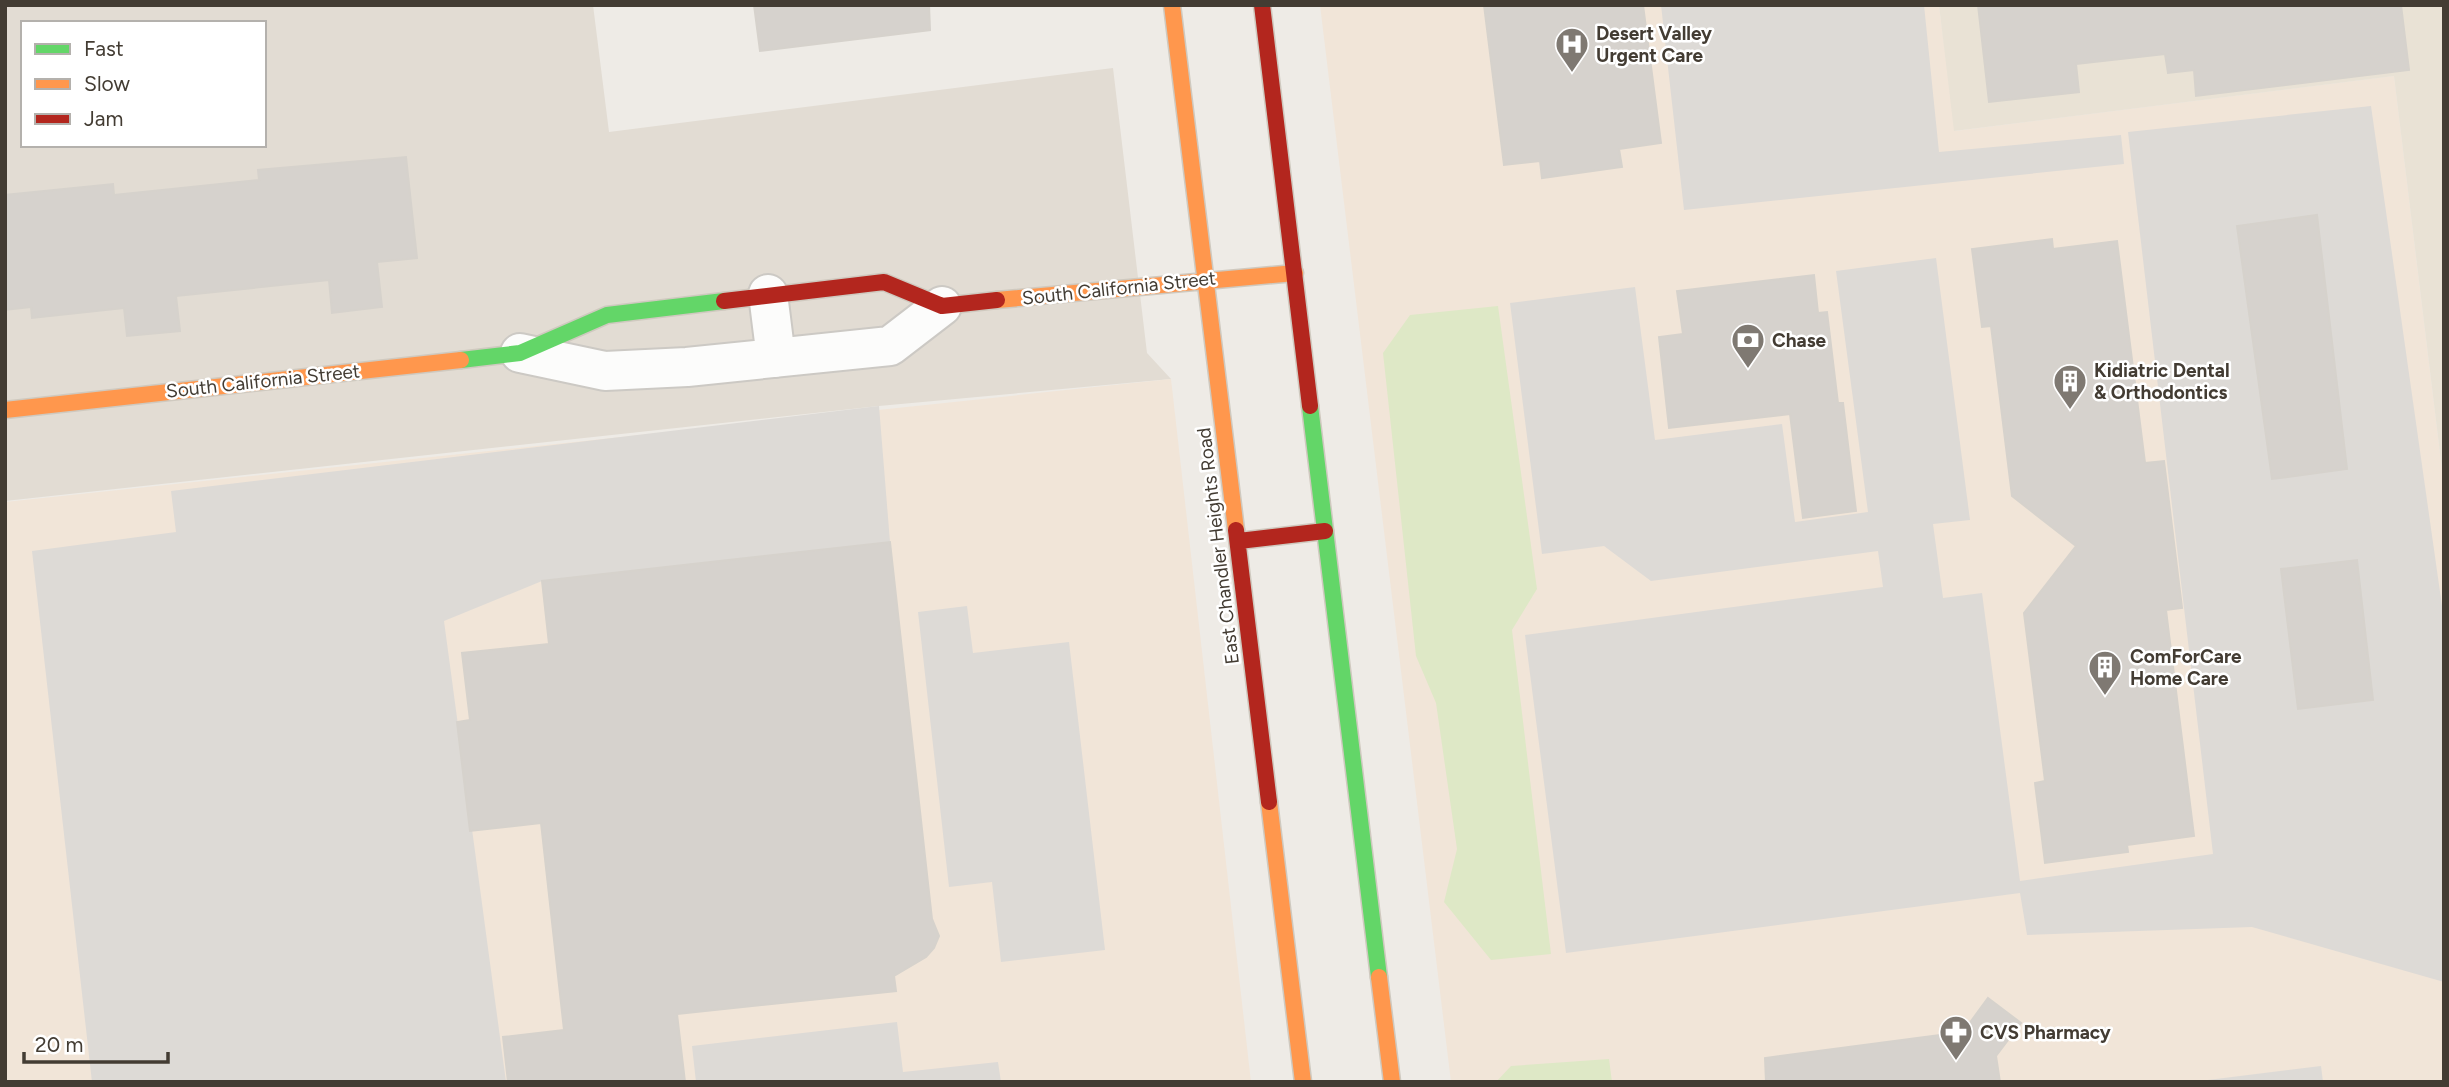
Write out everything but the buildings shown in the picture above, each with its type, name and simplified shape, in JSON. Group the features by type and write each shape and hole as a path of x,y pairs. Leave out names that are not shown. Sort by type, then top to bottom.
{"main road":[{"name":"East Chandler Heights Road","path":"1172,5 1303,1082"},
{"path":"1262,5 1392,1082"},
{"name":"South California Street","path":"5,410 520,353 607,315 768,294 884,282 942,306 1206,279 1295,273"},
{"path":"1239,541 1325,531"}],"street":[{"path":"768,294 776,358"},
{"name":"South California Street","path":"520,353 605,371 890,346 942,306"}],"shaded area":[{"path":"5,5 593,5 609,132 1113,68 1147,353 1171,379 879,406 5,501"},
{"path":"1320,5 1939,5 1955,131 2394,76 2444,486 2444,1082 1451,1082"},
{"path":"1661,5 1924,5 1939,152 2121,135 2124,164 1684,210"},
{"path":"1939,5 2444,5 2444,486 2394,76 1954,131"},
{"path":"2371,106 2444,620 2444,982 2252,927 2027,935 2020,893 1566,953 1525,635 1883,587 1878,551 1651,581 1604,546 1542,554 1510,303 1635,287 1655,440 1782,424 1795,522 1868,512 1836,271 1936,258 1970,520 1933,524 1943,598 1982,593 2020,881 2213,854 2128,132"},
{"path":"1171,379 1251,1082 5,1082 5,502"},
{"path":"879,406 890,542 542,581 444,621 506,1082 92,1082 32,551 176,532 171,491"},
{"path":"967,606 973,653 1069,642 1105,950 1001,962 992,882 949,887 918,612"},
{"path":"897,1022 903,1072 998,1062 1001,1082 696,1082 692,1046"},
{"path":"2321,1066 2323,1082 2192,1082"}],"green space":[{"path":"1498,306 1537,589 1512,630 1551,954 1491,960 1444,902 1457,849 1436,703 1416,656 1383,353 1410,315"},
{"path":"1609,1059 1612,1082 1496,1082 1511,1066"}],"traffic: fast":[{"path":"461,360 520,353 607,315 724,301"},
{"path":"1310,406 1379,977"}],"traffic: slow":[{"path":"1172,5 1236,530"},
{"path":"997,300 1295,273"},
{"path":"5,410 461,360"},
{"path":"1269,802 1303,1082"},
{"path":"1379,977 1392,1082"}],"traffic: jam":[{"path":"1262,5 1310,406"},
{"path":"724,301 884,282 942,306 997,300"},
{"path":"1236,530 1269,802"},
{"path":"1239,541 1325,531"}],"place":[{"name":"Desert Valley Urgent Care","path":"1572,74"},
{"name":"Chase","path":"1748,370"},
{"name":"Kidiatric Dental & Orthodontics","path":"2070,411"},
{"name":"ComForCare Home Care","path":"2105,697"},
{"name":"CVS Pharmacy","path":"1956,1062"}]}
